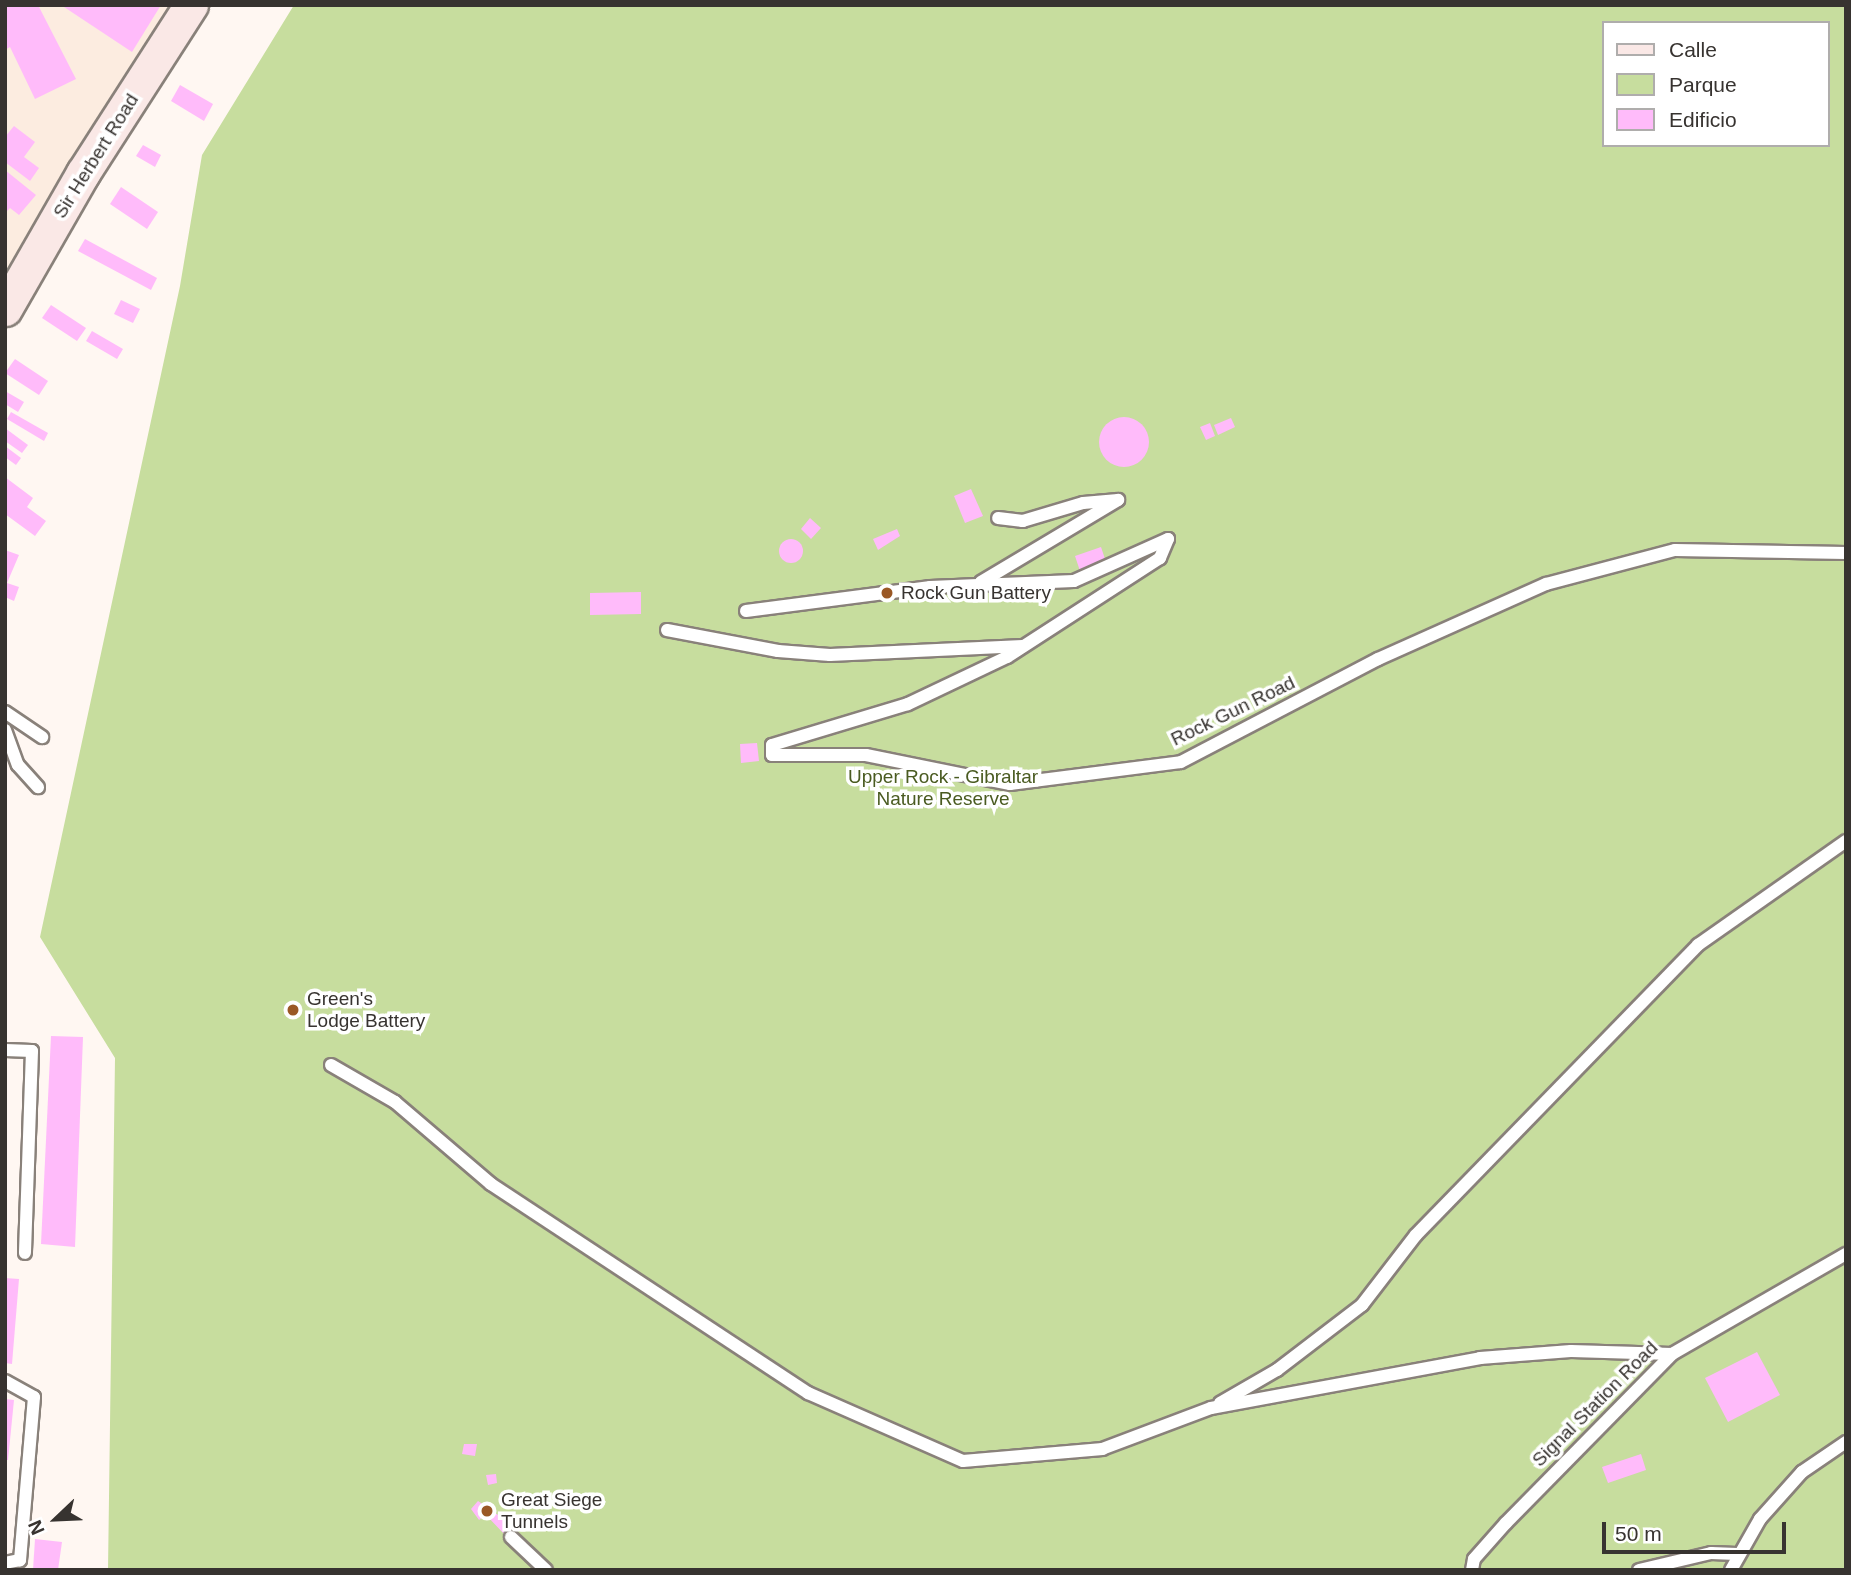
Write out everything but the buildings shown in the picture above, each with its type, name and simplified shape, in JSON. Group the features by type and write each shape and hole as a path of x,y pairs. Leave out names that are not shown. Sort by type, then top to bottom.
{"main road":[{"name":"Sir Herbert Road","path":"5,309 83,173 191,5"}],"lane":[{"path":"746,611 978,584 1118,500 1083,503 1023,522 998,518"},
{"name":"Rock Gun Road","path":"978,584 1074,581 1168,539 1160,558 1023,646 908,704 772,745 772,755 866,755 1010,783 1181,762 1378,659 1546,583 1675,550 1846,553"},
{"path":"667,629 778,651 830,655 1023,646"},
{"path":"5,712 43,737"},
{"path":"5,730 18,765 38,787"},
{"path":"331,1065 395,1102 491,1184 808,1394 963,1461 1102,1449 1211,1408 1277,1370 1362,1305 1416,1235 1698,945 1846,841"},
{"path":"5,1050 32,1051 26,1253"},
{"name":"Signal Station Road","path":"1472,1570 1474,1559 1506,1523 1672,1354 1846,1254"},
{"path":"1211,1408 1480,1358 1570,1351 1672,1354"},
{"path":"5,1381 34,1397 20,1560 5,1563"},
{"path":"1731,1570 1737,1554 1802,1472 1842,1446"},
{"path":"511,1537 546,1570"},
{"path":"1639,1570 1711,1553 1737,1554"}],"shaded area":[{"path":"5,5 177,5 5,284"}],"green space":[{"name":"Upper Rock - Gibraltar Nature Reserve","path":"294,5 1846,5 1846,1570 108,1570 115,1058 40,937 180,286 202,155"}],"place":[{"name":"Rock Gun Battery","path":"887,593"},
{"name":"Green's Lodge Battery","path":"293,1010"},
{"name":"Great Siege Tunnels","path":"487,1511"}]}
